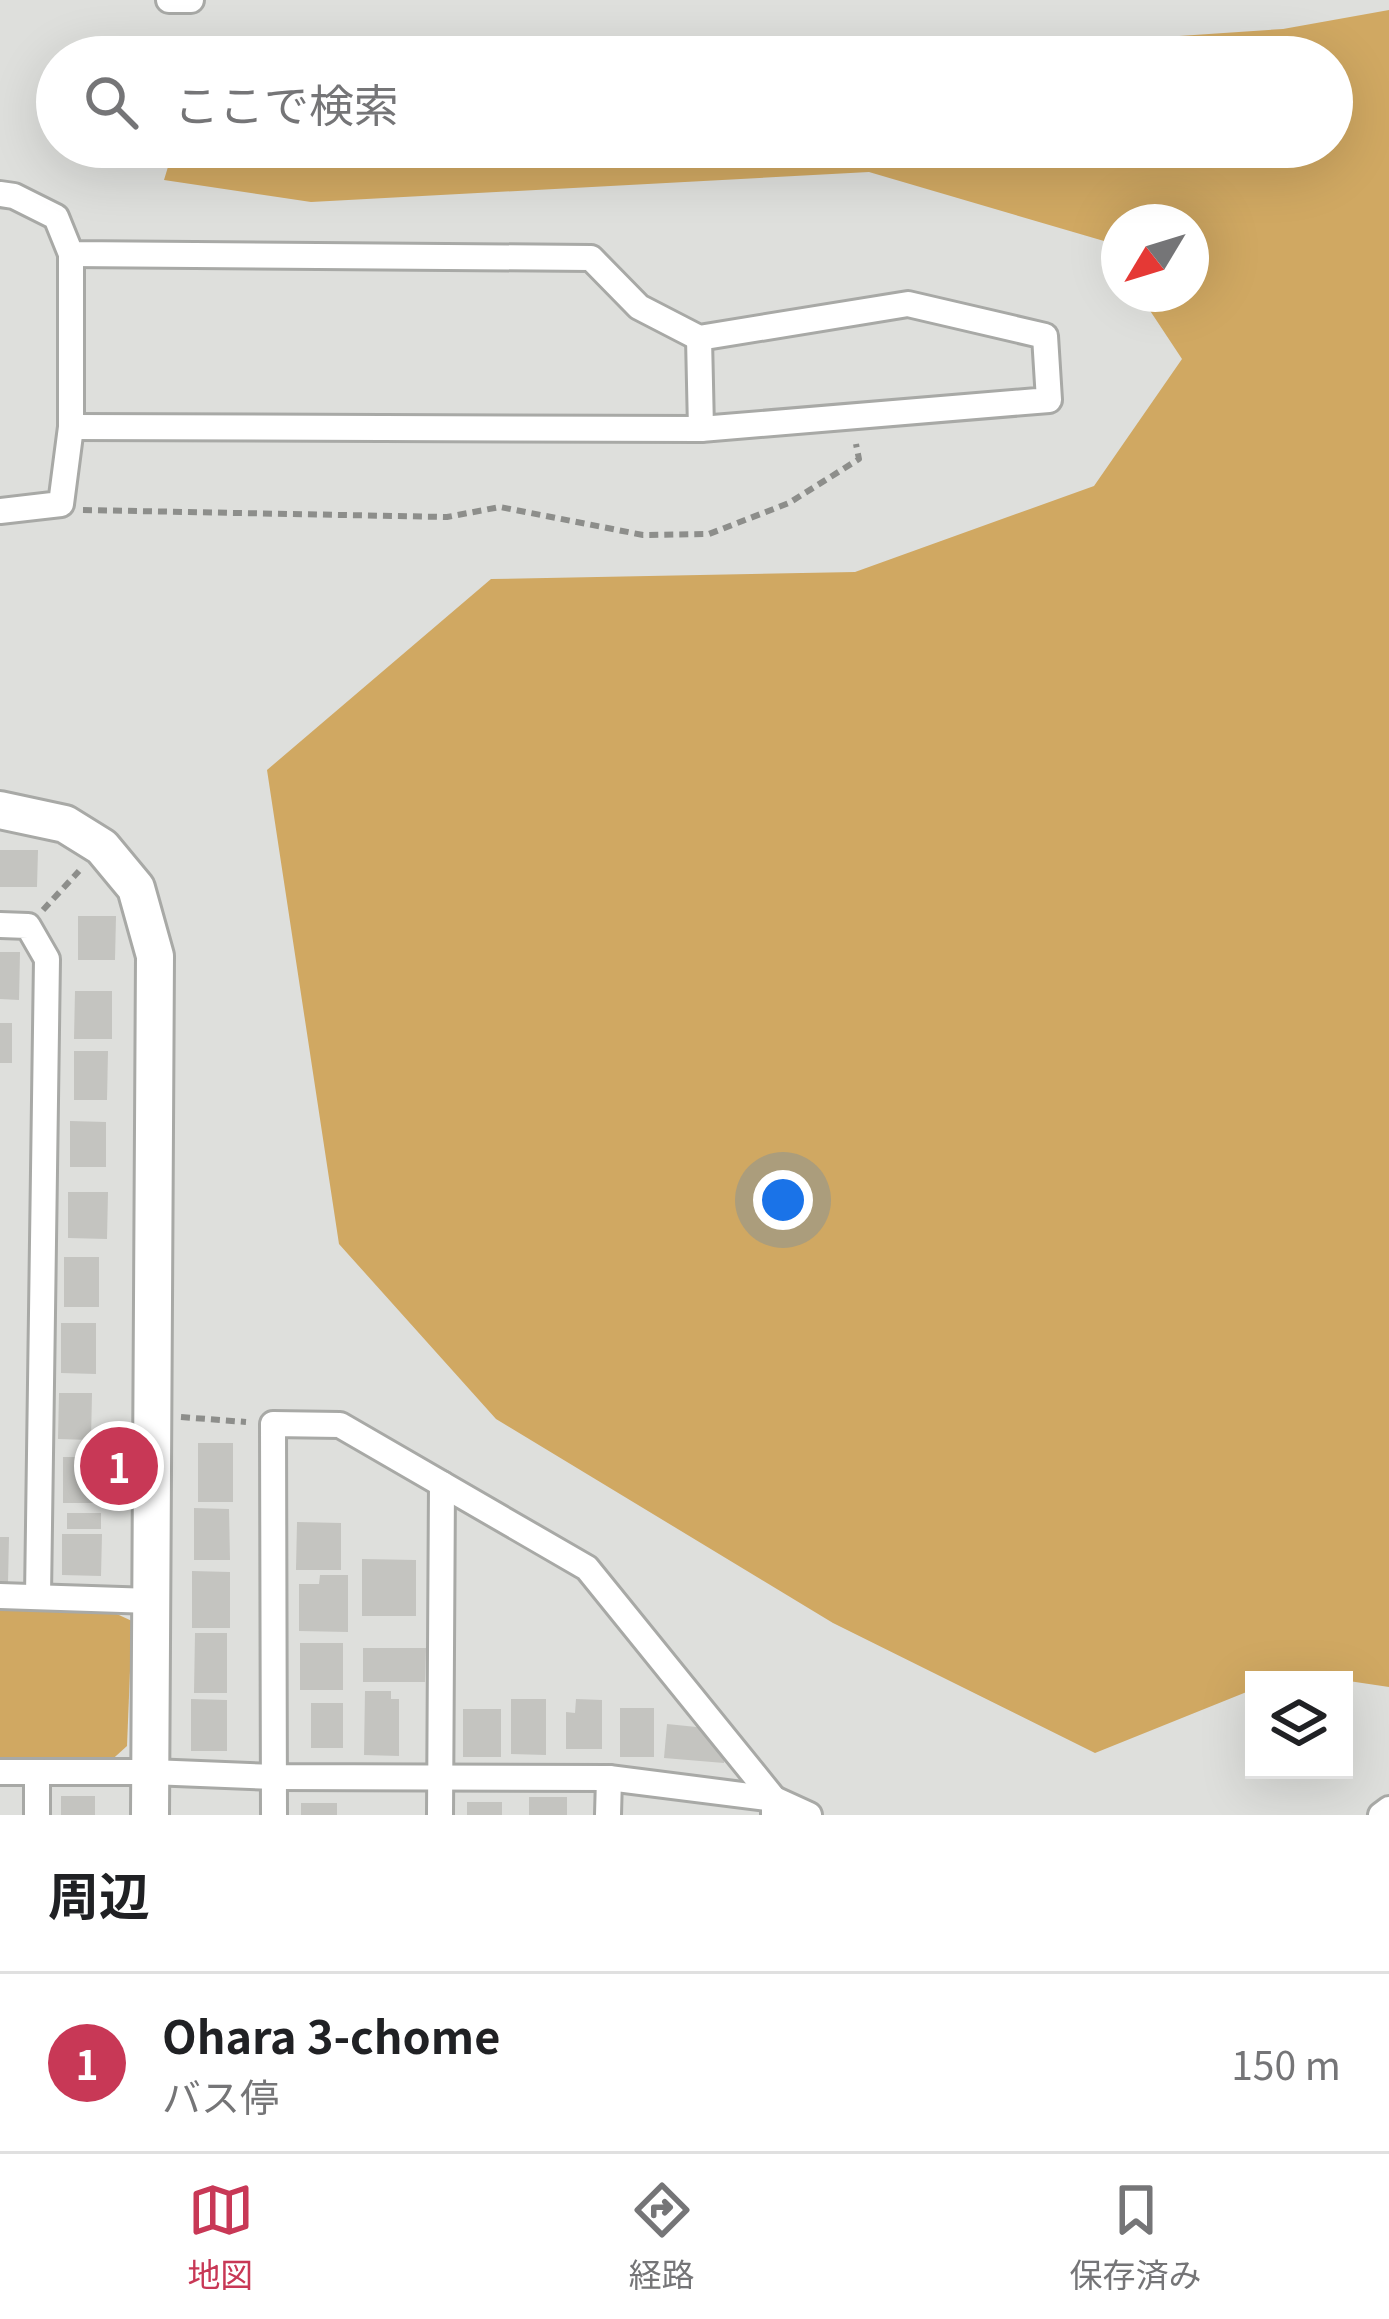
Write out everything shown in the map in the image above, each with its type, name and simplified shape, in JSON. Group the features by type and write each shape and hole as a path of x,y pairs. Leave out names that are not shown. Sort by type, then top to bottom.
{"street":[{"path":"169,0 191,0"},
{"path":"0,194 56,217 71,254 71,427 61,504 0,511"},
{"path":"71,254 591,258 639,307 699,338 908,304 1045,336 1049,400 701,429 71,427"},
{"path":"699,338 701,429"},
{"path":"0,810 65,824 102,847 136,888 155,956 151,1815"},
{"path":"0,925 28,926 47,959 38,1596"},
{"path":"274,1815 274,1424 340,1425 587,1568 774,1807"},
{"path":"440,1815 442,1484"},
{"path":"0,1596 152,1601"},
{"path":"0,1772 609,1778 808,1815"},
{"path":"37,1815 38,1773"},
{"path":"608,1815 609,1778"},
{"path":"1381,1815 1389,1809"}],"path":[{"path":"61,504 84,511 447,517 500,507 643,535 709,534 789,503 860,459 850,417"},
{"path":"28,926 102,847"},
{"path":"153,1415 274,1424"}],"shaded area":[{"path":"1389,10 1389,1687 1353,1682 1353,1671 1245,1671 1245,1693 1095,1753 833,1623 496,1419 339,1244 267,770 491,579 855,572 1094,486 1182,359 1151,312 1209,312 1209,204 1101,204 1101,240 869,172 311,202 164,180 168,168 1353,168 1353,36 1178,36 1283,29"},
{"path":"0,1609 108,1610 132,1621 127,1746 106,1765 0,1763"}],"building":[{"path":"0,850 38,850 37,887 0,887"},
{"path":"78,916 116,916 115,960 78,960"},
{"path":"0,952 20,952 19,1000 0,999"},
{"path":"75,991 112,991 112,1039 74,1039"},
{"path":"0,1023 12,1023 12,1063 0,1063"},
{"path":"74,1051 108,1051 107,1100 74,1100"},
{"path":"70,1121 106,1122 106,1167 70,1167"},
{"path":"68,1192 108,1192 107,1239 68,1238"},
{"path":"64,1257 99,1257 99,1307 64,1307"},
{"path":"61,1323 96,1323 96,1374 61,1373"},
{"path":"59,1393 92,1393 91,1440 58,1439"},
{"path":"198,1443 233,1443 233,1502 198,1502"},
{"path":"63,1457 98,1457 97,1503 63,1503"},
{"path":"194,1508 229,1509 230,1560 194,1560"},
{"path":"67,1513 101,1513 101,1529 67,1529"},
{"path":"297,1522 341,1523 341,1570 296,1570"},
{"path":"62,1534 102,1534 101,1576 62,1575"},
{"path":"0,1537 9,1537 8,1583 0,1583"},
{"path":"362,1559 416,1560 416,1616 362,1616"},
{"path":"192,1571 230,1572 230,1628 192,1628"},
{"path":"320,1575 348,1575 348,1632 299,1631 299,1584 319,1584"},
{"path":"195,1633 227,1633 227,1693 194,1693"},
{"path":"300,1643 343,1643 343,1690 300,1690"},
{"path":"363,1648 426,1648 425,1682 363,1682"},
{"path":"365,1691 391,1691 391,1699 399,1699 399,1756 364,1755"},
{"path":"191,1699 227,1700 227,1751 191,1751"},
{"path":"511,1699 546,1699 546,1755 511,1754"},
{"path":"576,1699 602,1700 602,1749 566,1749 566,1712 575,1713"},
{"path":"311,1703 343,1703 343,1748 311,1748"},
{"path":"620,1708 654,1708 654,1757 620,1757"},
{"path":"463,1709 501,1709 501,1757 463,1757"},
{"path":"667,1724 716,1729 725,1745 724,1763 664,1758"},
{"path":"61,1796 95,1796 95,1815 61,1815"},
{"path":"529,1797 567,1797 567,1815 529,1815"},
{"path":"467,1802 502,1802 502,1815 467,1815"},
{"path":"301,1803 337,1803 337,1815 301,1815"}],"place":[{"name":"Ohara 3-chome","path":"119,1466"}]}
